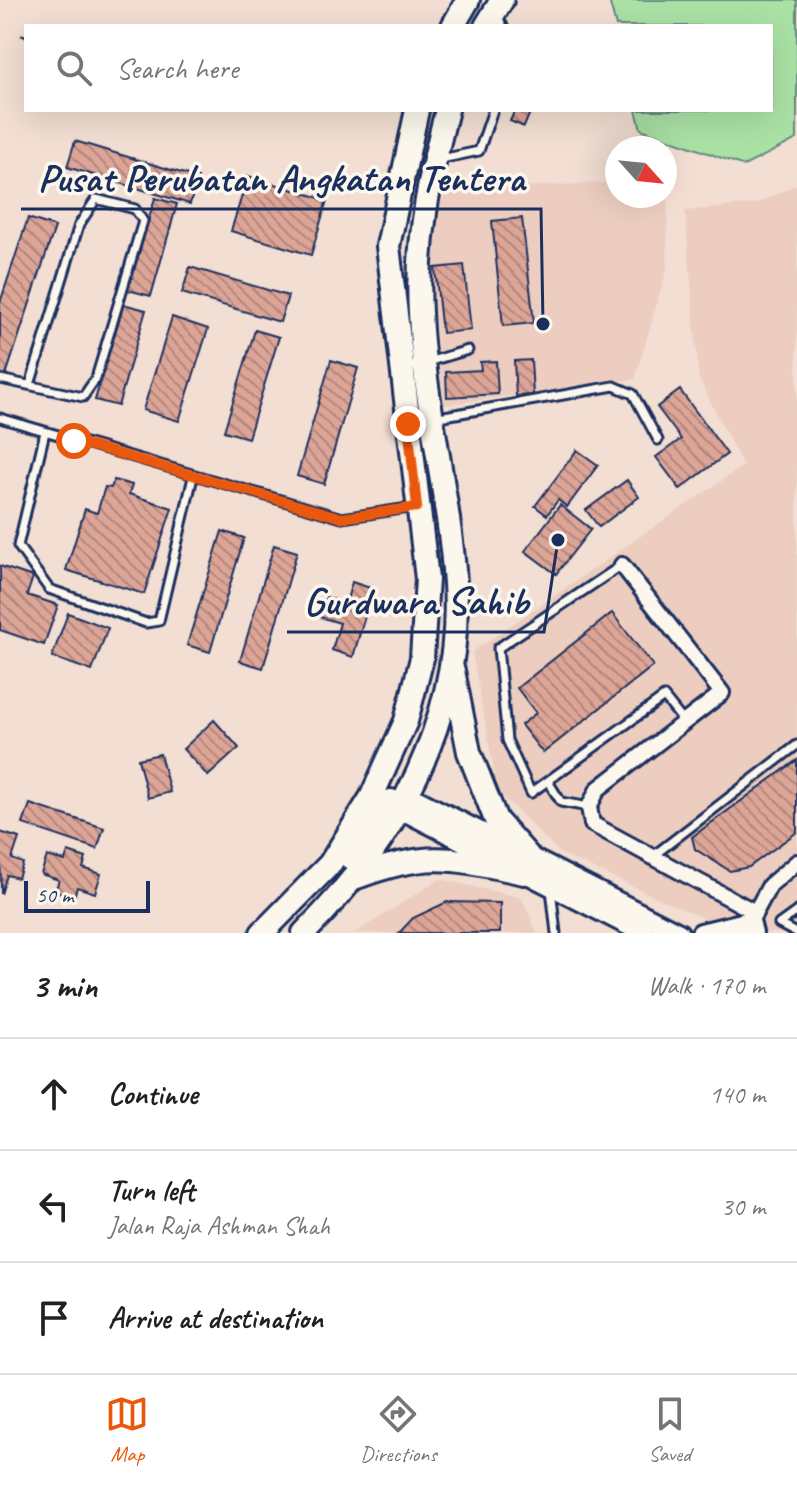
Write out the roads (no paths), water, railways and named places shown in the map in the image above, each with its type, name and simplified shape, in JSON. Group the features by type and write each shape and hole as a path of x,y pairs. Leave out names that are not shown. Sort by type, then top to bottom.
{"main road":[{"path":"454,24 468,0"},
{"path":"265,933 288,923 331,882 401,800 428,703 436,641 417,507 388,246 417,112"},
{"path":"304,933 357,877 401,800 439,718 452,662 456,622 455,581 431,418 419,264 426,190 446,112"},
{"path":"265,933 330,864 381,780 406,721 422,658 427,579"},
{"path":"452,662 469,752 496,820 526,864"},
{"path":"357,877 400,860 450,858 526,864"}],"street":[{"path":"622,565 722,693 598,789 589,807 592,824 651,858 750,925"},
{"path":"401,800 526,864 679,933"},
{"path":"750,925 770,885 797,862"},
{"path":"526,864 551,887 643,933"},
{"path":"701,933 750,925"}],"lane":[{"path":"434,161 479,151 492,112"},
{"path":"0,379 83,397 96,378 143,221 135,209 96,199 79,225 30,385"},
{"path":"402,369 468,350"},
{"path":"431,418 614,386 633,394 658,440"},
{"path":"0,418 193,477 342,518 417,507"},
{"path":"45,432 18,546 49,589 138,621 159,621 193,477"},
{"path":"622,565 498,648 507,740 531,793 549,783 664,697 684,722"},
{"path":"651,858 797,745"},
{"path":"549,783 561,802 589,807"},
{"path":"551,887 556,933"},
{"path":"796,933 779,924 797,911"}],"place":[{"name":"Pusat Perubatan Angkatan Tentera","path":"543,324"},
{"name":"Gurdwara Sahib","path":"558,540"}]}
